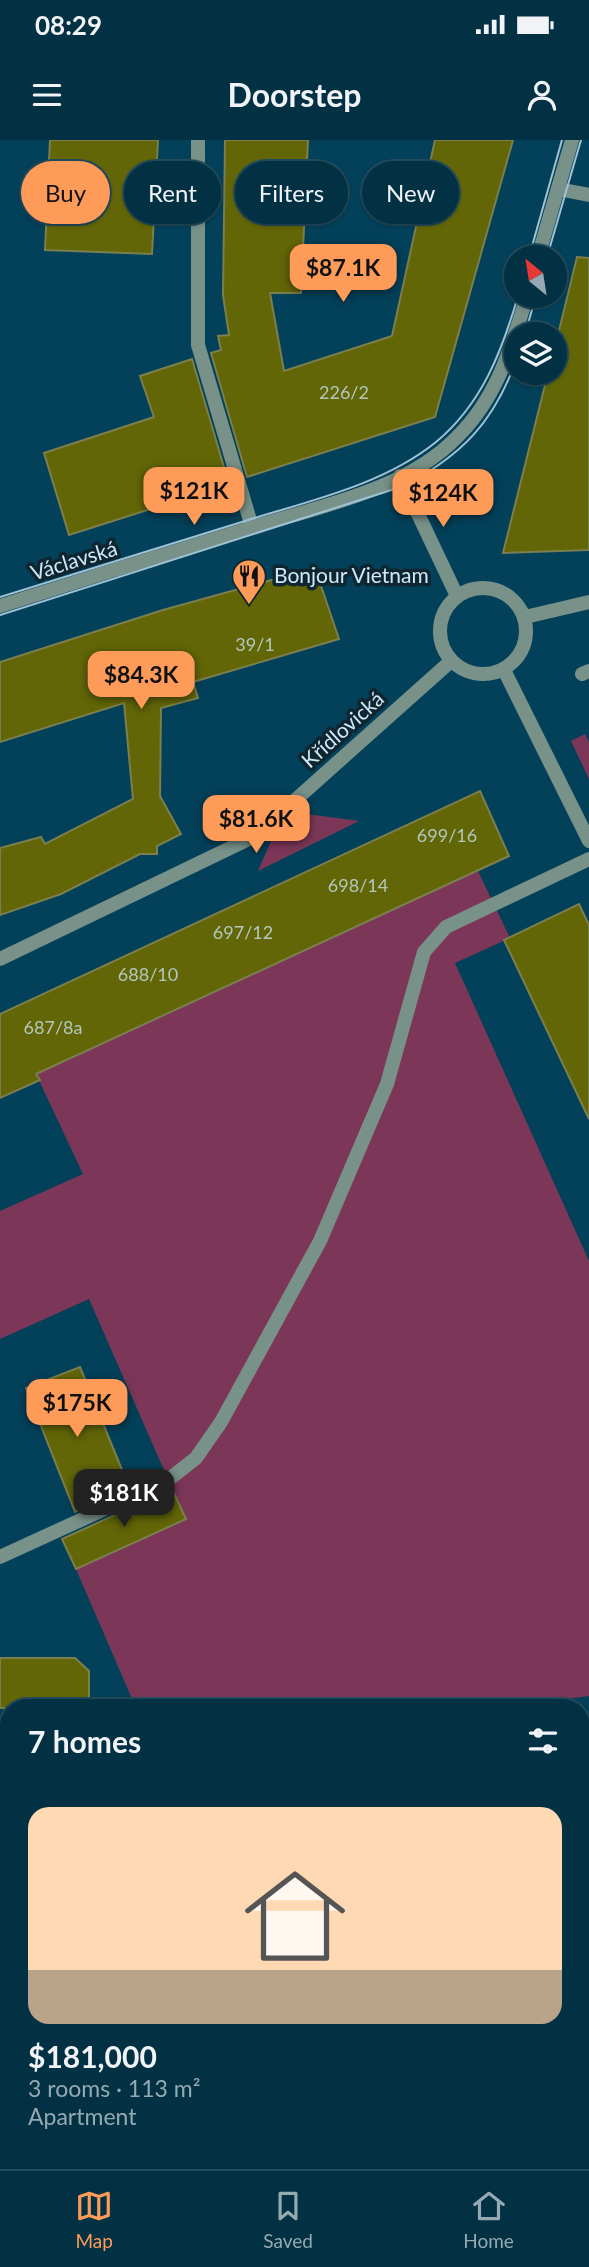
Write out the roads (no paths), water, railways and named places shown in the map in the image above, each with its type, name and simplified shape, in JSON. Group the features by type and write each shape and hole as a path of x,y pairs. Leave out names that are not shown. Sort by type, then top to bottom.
{"street":[{"path":"198,140 198,345 252,527"},
{"path":"542,245 572,140"},
{"path":"558,189 589,195"},
{"name":"Václavská","path":"0,606 252,527 400,476 444,449 481,410 510,353 523,308"},
{"path":"400,476 457,596"},
{"path":"483,588 496,590 518,605 525,617 526,641 514,663 504,670 476,675 451,661 443,649 441,620 457,596 483,588"},
{"path":"525,617 589,602"},
{"name":"Křídlovická","path":"0,959 255,836 451,661"},
{"path":"504,670 589,841"},
{"path":"0,1557 168,1480 196,1458 221,1422 320,1241 387,1084 424,952 446,927 589,859"}],"tram line":[{"path":"532,245 562,140"},
{"path":"550,245 581,140"},
{"path":"0,597 320,499 393,470 436,442 466,411 478,394 497,356 514,308"},
{"path":"528,322 533,308"},
{"path":"0,615 404,486 459,449 486,420 506,385"}],"place":[{"name":"Bonjour Vietnam","path":"249,606"}]}
